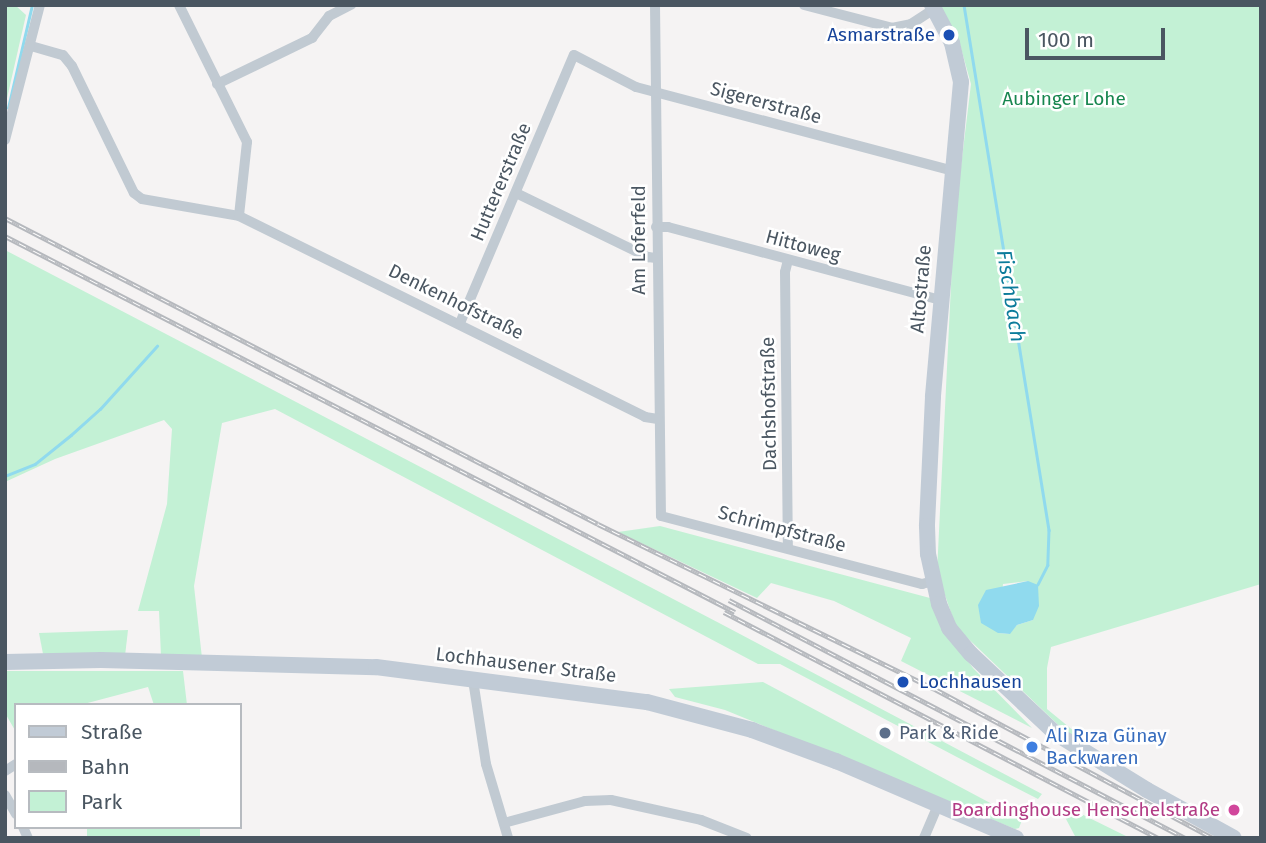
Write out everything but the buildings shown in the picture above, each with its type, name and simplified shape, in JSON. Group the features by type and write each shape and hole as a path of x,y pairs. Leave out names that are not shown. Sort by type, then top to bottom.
{"main road":[{"name":"Altostraße","path":"933,7 952,43 961,82 941,300 927,526 933,582 949,628 988,673 1055,733 1147,790 1234,838"},
{"name":"Lochhausener Straße","path":"5,662 100,660 362,667 615,697 685,710 752,730 836,761 1016,838"}],"street":[{"path":"5,141 40,5"},
{"path":"178,5 247,142 239,216"},
{"path":"217,83 312,38 327,11 351,5"},
{"name":"Am Loferfeld","path":"655,5 659,475"},
{"path":"804,5 892,28 911,24 933,7"},
{"name":"Denkenhofstraße","path":"31,46 63,55 72,66 134,193 142,199 239,216 460,323 645,417 658,419"},
{"name":"Sigererstraße","path":"574,55 636,87 954,171"},
{"name":"Huttererstraße","path":"460,323 574,55"},
{"path":"516,193 648,257 656,258"},
{"name":"Hittoweg","path":"656,227 941,300"},
{"name":"Dachshofstraße","path":"788,260 785,272 788,548"},
{"name":"Schrimpfstraße","path":"659,475 662,516 922,584 933,582"},
{"path":"473,680 486,764 508,838"},
{"path":"5,795 14,811"},
{"path":"504,823 585,801 611,800 701,820 747,838"},
{"path":"924,838 938,805"}],"green space":[{"path":"5,5 15,5 26,15 5,107"},
{"name":"Aubinger Lohe","path":"937,5 1261,5 1261,584 1051,647 1047,668 1047,709 1075,732 1074,740 956,627 937,572 954,224 971,84 959,41","holes":["1028,581 1033,620 1017,625 1009,634 998,633 1003,584"]},
{"path":"5,250 1042,794 1038,799 780,664 758,664 275,409 222,423 194,586 202,658 161,656 159,611 138,611 167,504 172,429 164,420 55,459 5,482"},
{"path":"660,526 930,598 946,631 973,668 1032,728 901,661 911,638 834,601 771,583 757,598 618,532"},
{"path":"128,630 125,656 43,654 39,633"},
{"path":"5,671 183,671 187,703 153,703 148,687 88,703 14,703 14,729 5,713"},
{"path":"763,682 1022,820 1019,828 1015,829 725,710 675,697 669,689"},
{"path":"1057,802 1130,838 1076,838"},
{"path":"87,829 200,829 200,838 87,838"}],"water":[{"path":"1028,581 1038,585 1039,606 1033,620 1017,625 1010,634 998,633 981,623 978,605 986,590"}],"waterway":[{"path":"8,108 32,5"},
{"name":"Fischbach","path":"964,5 1049,530 1048,565 1038,585"},
{"path":"5,476 35,464 71,435 100,409 157,346"}],"railway":[{"path":"5,218 598,524 935,689 1213,838"},
{"path":"5,236 735,612"},
{"path":"729,600 1185,838"},
{"path":"724,612 1159,838"}],"place":[{"name":"Asmarstraße","path":"949,35"},
{"name":"Lochhausen","path":"903,682"},
{"name":"Park & Ride","path":"885,733"},
{"name":"Ali Rıza Günay Backwaren","path":"1032,747"},
{"name":"Boardinghouse Henschelstraße","path":"1234,810"}]}
